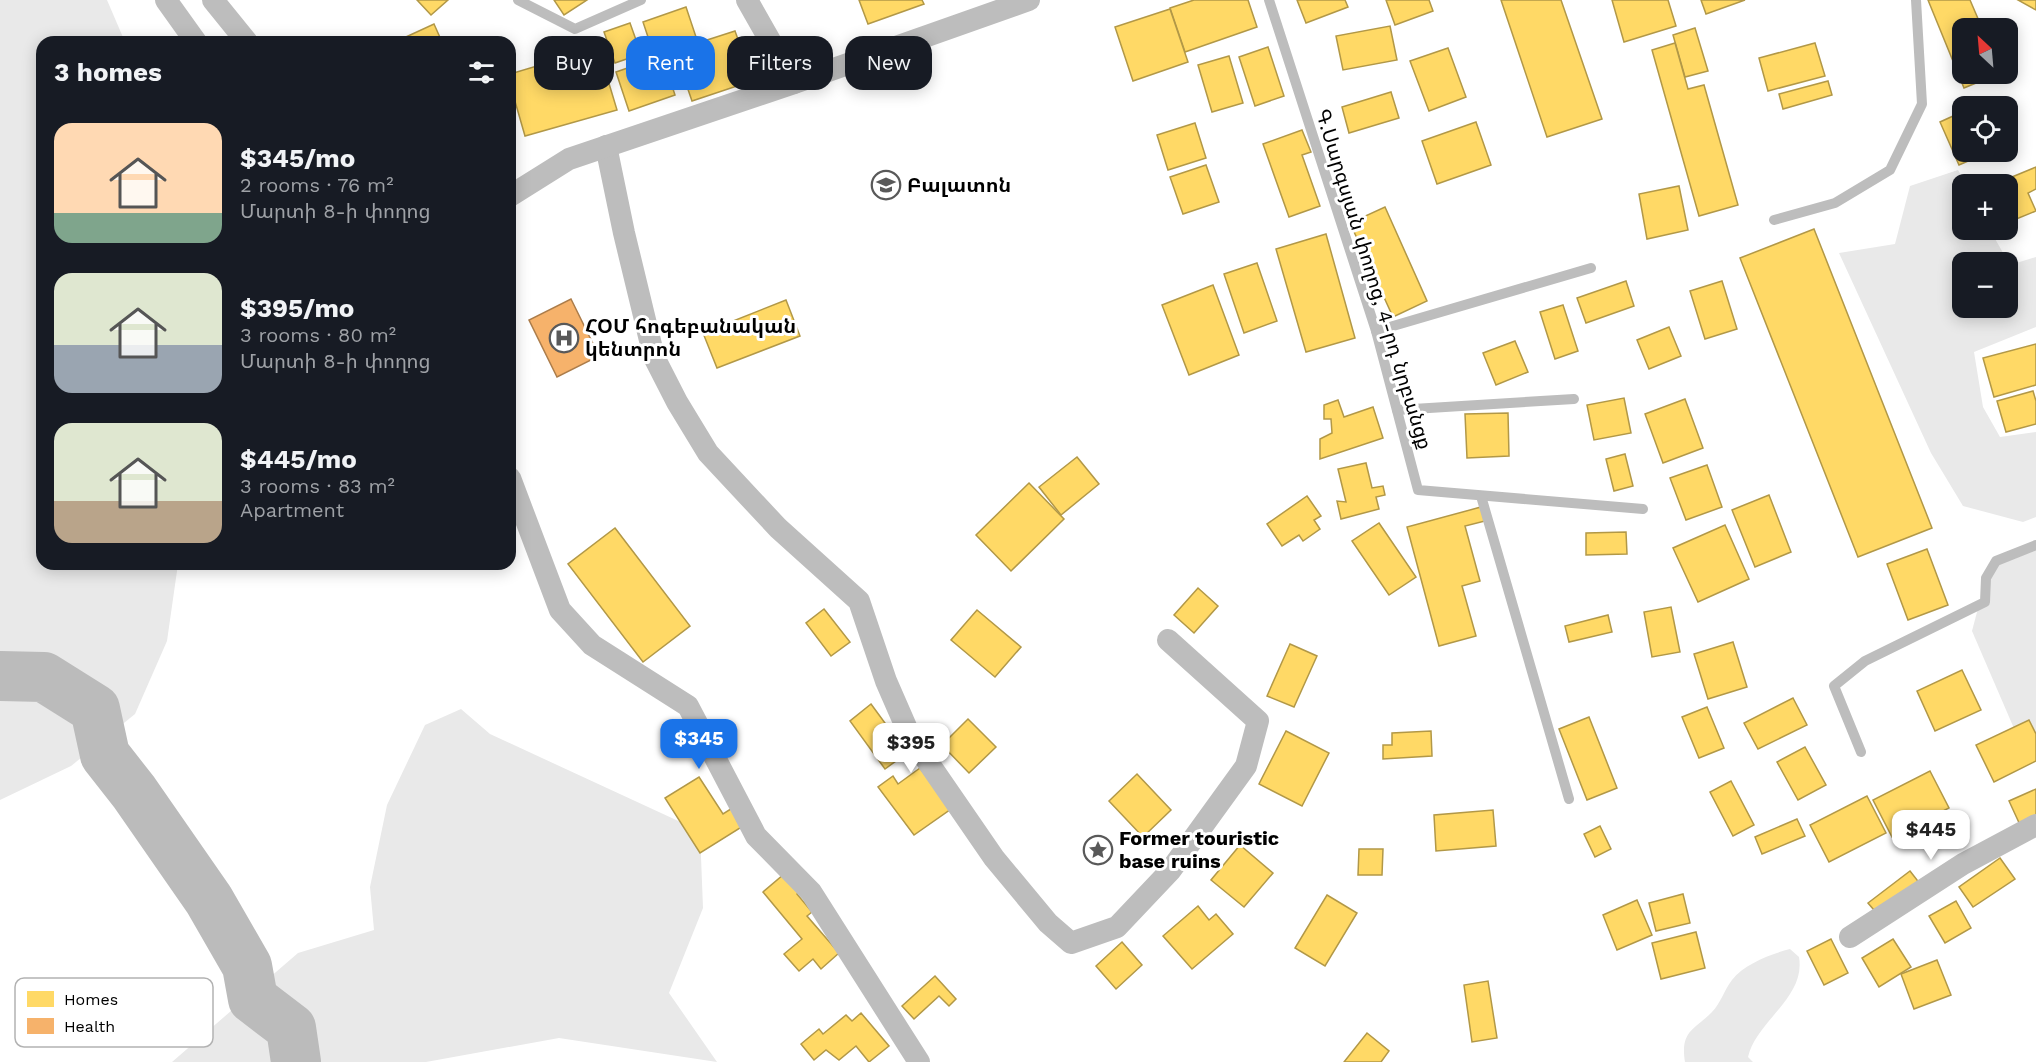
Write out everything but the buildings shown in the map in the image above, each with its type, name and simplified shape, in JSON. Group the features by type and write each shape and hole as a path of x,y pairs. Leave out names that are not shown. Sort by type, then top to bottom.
{"street":[{"path":"166,0 192,36"},
{"path":"213,0 242,36"},
{"path":"747,0 767,36"},
{"path":"833,69 1029,0"},
{"path":"516,190 569,159 773,90"},
{"path":"606,146 654,357 677,402 708,453 778,528 860,601 886,681 910,736 994,858 1048,923 1071,943 1116,927 1170,871 1246,766 1258,721 1168,640"},
{"path":"516,494 560,610 592,645 688,706 756,836 811,892 919,1062"},
{"path":"1850,937 1963,864 2036,825"}],"lane":[{"path":"518,0 575,29 641,0"},
{"name":"Գ.Սարգսյան փողոց, 4-րդ նրբանցք","path":"1269,0 1376,331 1418,490 1643,509"},
{"path":"1774,220 1835,204 1890,170 1922,104 1916,0"},
{"path":"1376,331 1591,268"},
{"path":"1397,410 1574,399"},
{"path":"1481,496 1569,799"},
{"path":"1861,752 1834,686 1865,661 1985,602 1986,578 1996,561 2036,545"}],"shaded area":[{"path":"0,0 107,0 122,36 36,36 36,570 177,570 167,641 135,714 71,766 0,800"},
{"path":"1958,170 1960,174 1952,174 1952,240 1996,240 2003,252 1952,252 1952,318 2018,318 2018,263 2036,257 2036,327 1974,352 1983,407 2000,437 2036,432 2036,517 2023,522 1963,506 1931,453 1839,253 1895,244 1910,186"},
{"path":"2036,550 2036,757 2019,740 1972,631 1986,578 1996,561"},
{"path":"461,709 490,734 700,831 703,908 669,993 717,1062 559,1038 426,1062 172,1062 189,1047 213,1047 213,1027 298,953 374,930 370,887 387,805 425,725"},
{"path":"1790,949 1799,957 1799,972 1795,985 1753,1044 1748,1057 1753,1062 1685,1062 1687,1037 1715,1008 1737,974 1758,960"}],"waterway":[{"path":"0,676 44,677 95,709 105,755 134,792 209,900 247,966 253,999 291,1028 296,1062"}],"place":[{"name":"Բալատոն","path":"886,185"},
{"name":"ՀՕՄ հոգեբանական կենտրոն","path":"564,338"},
{"name":"Former touristic base ruins","path":"1098,850"}]}
